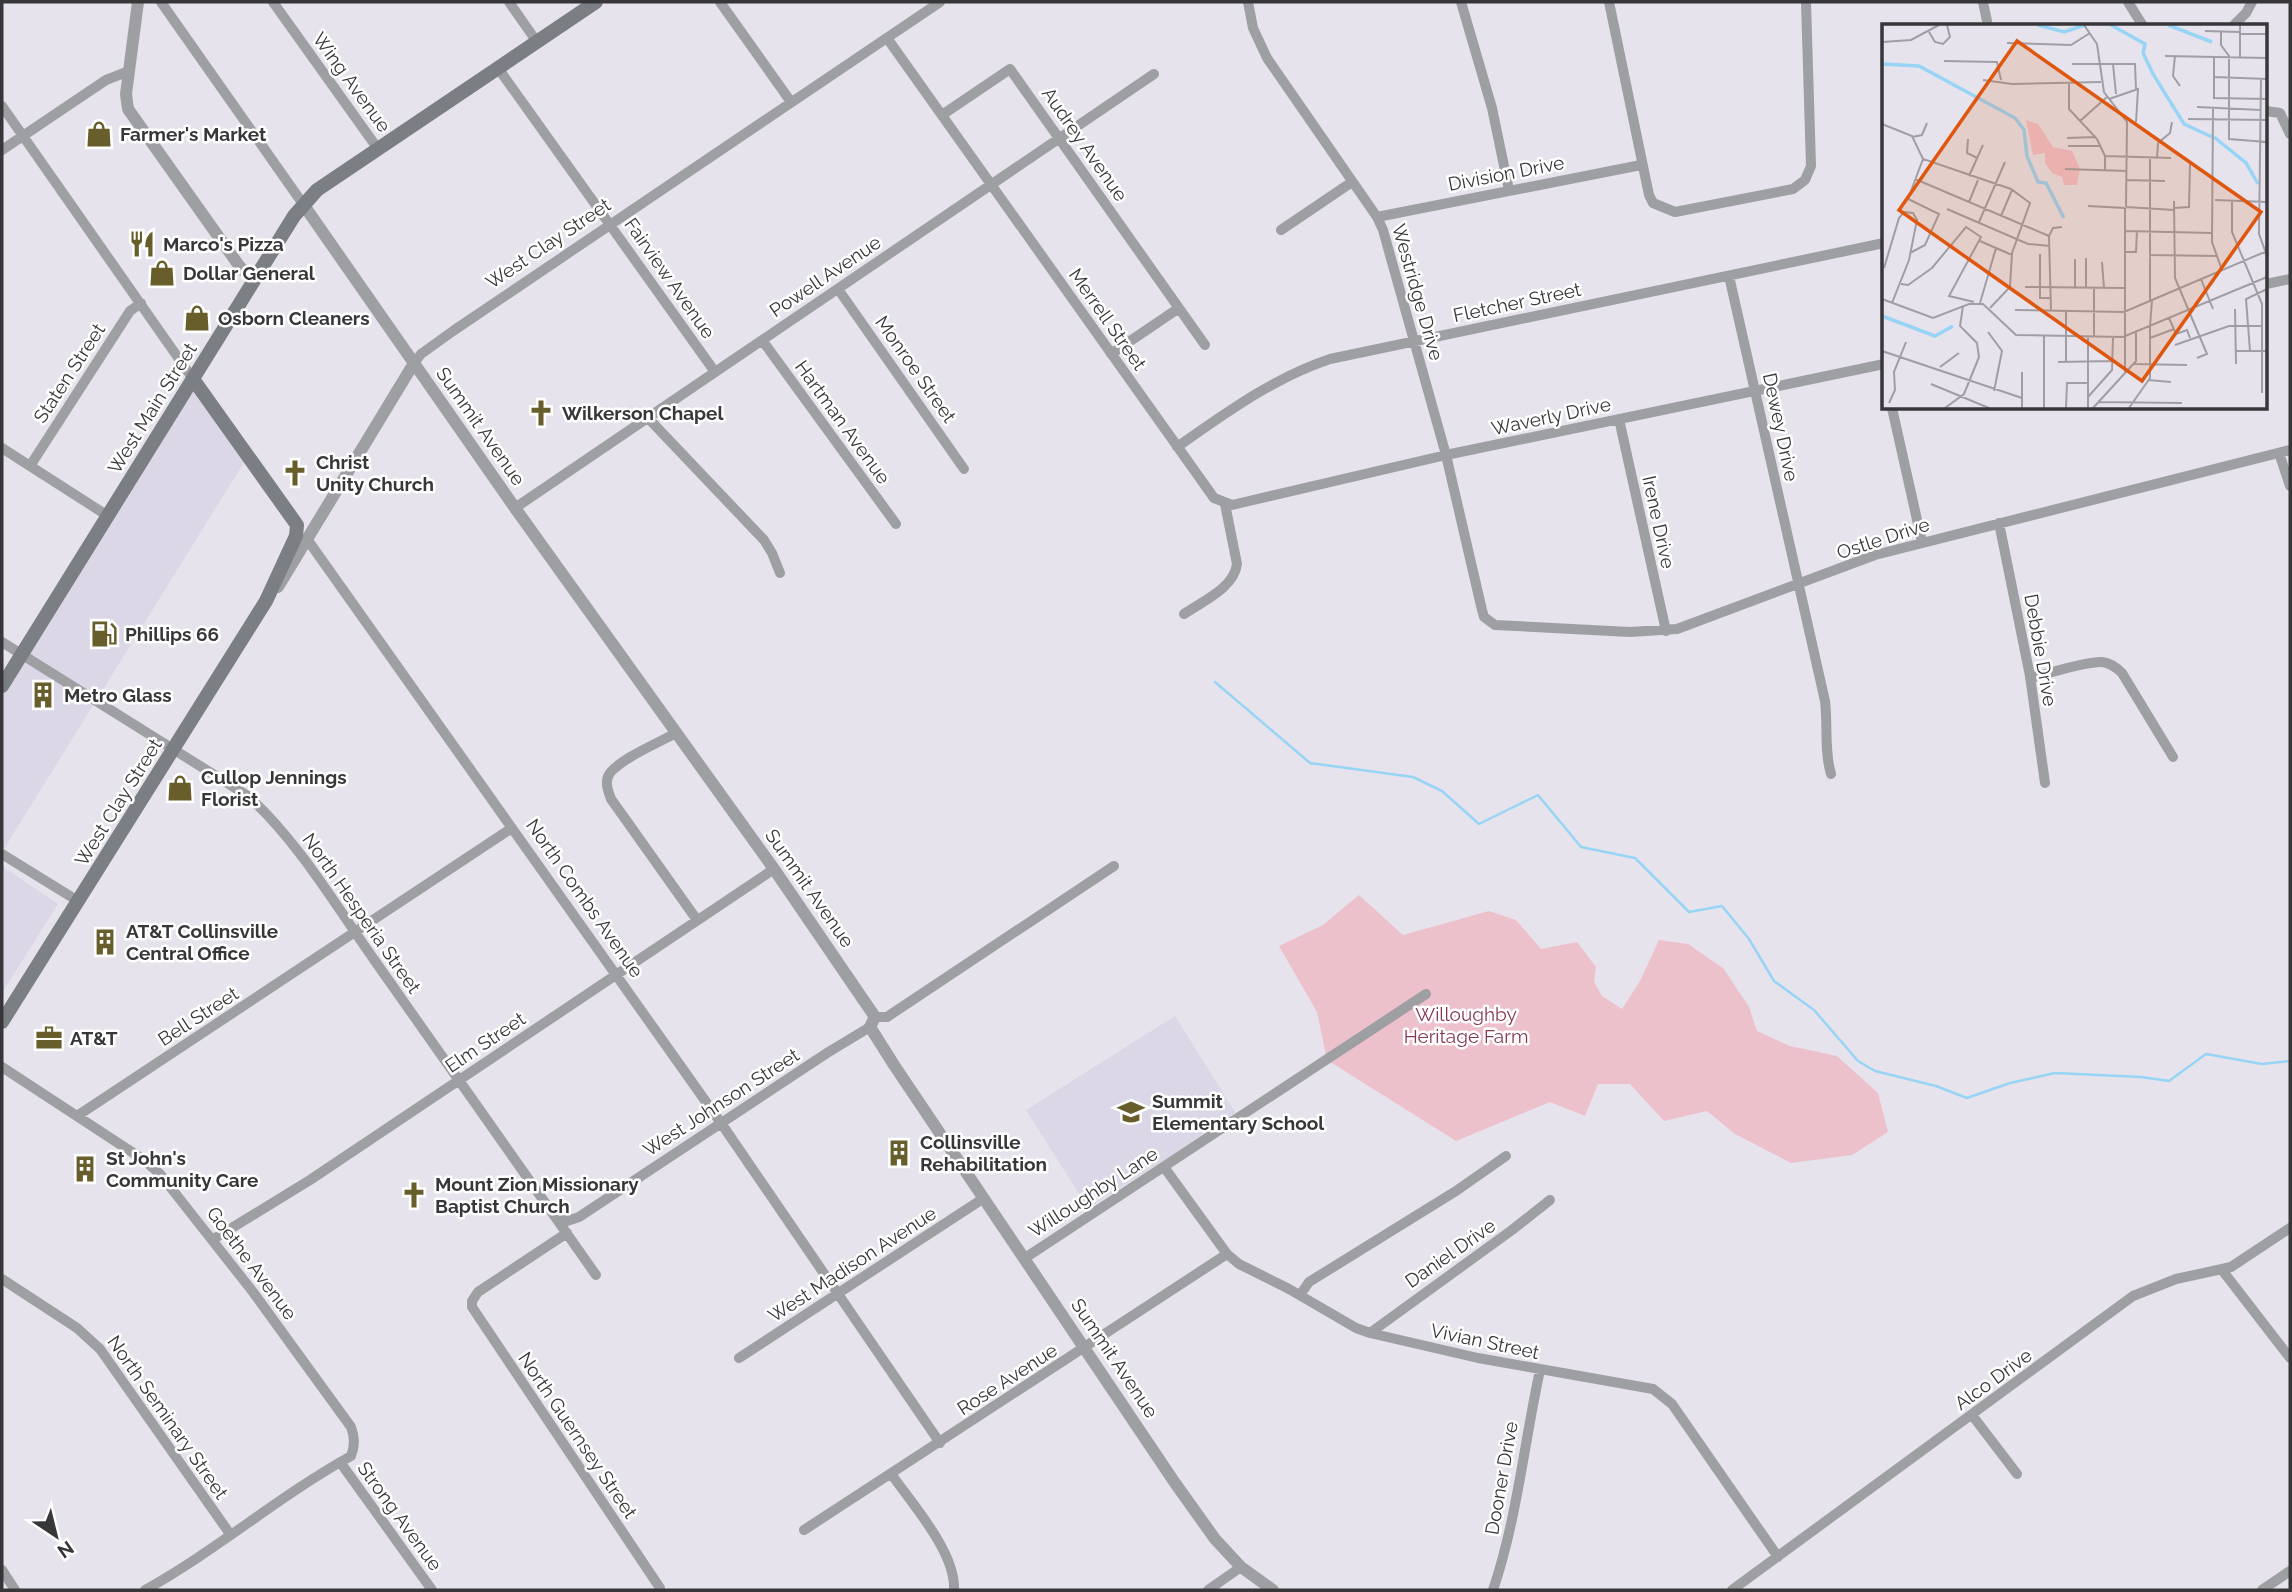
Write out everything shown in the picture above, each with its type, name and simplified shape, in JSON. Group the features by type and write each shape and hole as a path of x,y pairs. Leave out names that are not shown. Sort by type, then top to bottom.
{"main road":[{"name":"West Main Street","path":"2,686 303,204 317,190 596,2"},
{"name":"North Combs Avenue","path":"193,379 297,525"},
{"name":"West Clay Street","path":"2,1022 266,601 290,552 297,525"}],"street":[{"path":"138,2 126,94 128,109 240,267 254,280"},
{"path":"161,2 303,204"},
{"name":"Wing Avenue","path":"273,2 378,149"},
{"path":"509,2 537,42"},
{"path":"720,2 791,102"},
{"name":"West Clay Street","path":"266,601 276,590 421,354 940,2"},
{"name":"Westridge Drive","path":"1248,2 1253,28 1266,58 1377,217 1386,239 1446,455 1477,592 1484,617 1488,621"},
{"path":"1461,2 1492,108 1509,190"},
{"path":"1609,2 1642,165 1653,202 1675,212 1793,189 1805,180 1811,166 1806,2"},
{"path":"1983,2 1988,24"},
{"path":"2128,2 2142,24"},
{"path":"2235,24 2252,2"},
{"name":"Merrell Street","path":"887,38 1177,447 1214,498 1225,504"},
{"name":"Fairview Avenue","path":"498,68 715,372"},
{"name":"Audrey Avenue","path":"942,115 1010,69 1205,345"},
{"path":"2,150 106,80 130,71"},
{"name":"Powell Avenue","path":"515,508 1154,74"},
{"path":"2,106 193,379"},
{"path":"2268,111 2277,111 2282,115 2290,134"},
{"name":"Division Drive","path":"1377,217 1642,165"},
{"path":"1281,230 1352,182"},
{"name":"Summit Avenue","path":"303,204 515,508 774,869 984,1198 1175,1483 1215,1539 1241,1567 1273,1590"},
{"name":"Fletcher Street","path":"1177,447 1285,376 1330,359 1882,243"},
{"name":"Dewey Drive","path":"1729,276 1825,701 1828,724 1826,758 1831,774"},
{"path":"2268,284 2290,279"},
{"name":"Monroe Street","path":"838,289 964,469"},
{"name":"Staten Street","path":"30,466 130,311 141,303"},
{"path":"1111,354 1179,308"},
{"name":"Hartman Avenue","path":"762,340 896,524"},
{"name":"Waverly Drive","path":"1225,504 1233,505 1446,455 1619,419 1882,368"},
{"path":"1892,410 1923,542"},
{"path":"648,418 764,540 779,573"},
{"name":"Irene Drive","path":"1619,419 1666,631"},
{"path":"2,448 108,516"},
{"name":"Ostle Drive","path":"1488,621 1501,627 1666,631 1703,621 1875,555 2290,450"},
{"path":"2279,453 2290,486"},
{"path":"1184,614 1229,583 1236,572 1237,564 1225,504"},
{"name":"Debbie Drive","path":"1999,523 2030,678 2045,783"},
{"name":"North Combs Avenue","path":"297,525 721,1123 940,1443"},
{"name":"North Hesperia Street","path":"2,642 175,749 248,796 265,811 281,829 596,1275"},
{"path":"2030,678 2094,663 2110,664 2122,673 2173,757"},
{"path":"676,733 622,764 609,775 606,787 611,799 697,920"},
{"name":"Bell Street","path":"77,1116 512,828"},
{"path":"2,853 79,901"},
{"name":"West Johnson Street","path":"555,1217 567,1221 579,1217 872,1022 887,1017 1114,866"},
{"name":"Elm Street","path":"212,1240 310,1180 460,1081 774,869"},
{"name":"Willoughby Lane","path":"1025,1258 1426,994"},
{"name":"Goethe Avenue","path":"2,1067 144,1160 160,1174 253,1292 351,1427 355,1444 352,1453 340,1462"},
{"path":"1300,1295 1309,1282 1456,1191 1506,1156"},
{"name":"Vivian Street","path":"1164,1167 1227,1254 1240,1265 1300,1295 1356,1328 1540,1370 1653,1389 1664,1396 1778,1557"},
{"name":"West Madison Avenue","path":"739,1358 984,1198"},
{"name":"Daniel Drive","path":"1370,1333 1513,1230 1550,1200"},
{"name":"Alco Drive","path":"1732,1590 2133,1296 2175,1279 2231,1267 2290,1228"},
{"name":"North Guernsey Street","path":"567,1233 478,1292 472,1301 474,1312 660,1588"},
{"name":"Rose Avenue","path":"804,1530 1227,1254"},
{"path":"2221,1270 2290,1358"},
{"name":"North Seminary Street","path":"2,1279 76,1327 100,1349 230,1534"},
{"name":"Dooner Drive","path":"1493,1590 1514,1514 1540,1370"},
{"path":"1972,1415 2017,1474"},
{"path":"145,1590 340,1462"},
{"name":"Strong Avenue","path":"340,1462 432,1590"},
{"path":"892,1475 947,1555 954,1572 954,1590"},
{"path":"1208,1590 1241,1567"},
{"path":"2,1570 15,1590"},
{"path":"2262,1590 2289,1574"}],"shaded area":[{"path":"193,379 248,456 2,852 2,686"},
{"path":"2,866 58,904 2,993"},
{"name":"Summit Elementary School","path":"1175,1016 1237,1115 1088,1208 1026,1110"}],"green space":[{"name":"Willoughby Heritage Farm","path":"1359,895 1403,935 1489,911 1516,920 1541,949 1577,942 1596,967 1594,982 1602,996 1622,1009 1640,981 1659,940 1688,944 1723,968 1749,1007 1757,1031 1790,1046 1837,1056 1878,1093 1888,1132 1852,1155 1791,1163 1735,1134 1707,1111 1664,1121 1630,1084 1598,1084 1585,1116 1550,1102 1456,1141 1327,1060 1317,1012 1279,946 1323,925"}],"waterway":[{"path":"1215,682 1310,763 1413,777 1442,791 1479,824 1538,795 1581,847 1635,858 1689,912 1722,906 1749,939 1774,981 1814,1010 1858,1061 1875,1071 1936,1086 1967,1098 2010,1083 2055,1073 2169,1081 2206,1054 2262,1064 2290,1061"}],"place":[{"name":"Farmer's Market","path":"99,134"},
{"name":"Marco's Pizza","path":"142,244"},
{"name":"Dollar General","path":"162,273"},
{"name":"Osborn Cleaners","path":"197,318"},
{"name":"Wilkerson Chapel","path":"541,413"},
{"name":"Christ Unity Church","path":"295,473"},
{"name":"Phillips 66","path":"104,634"},
{"name":"Metro Glass","path":"43,695"},
{"name":"Cullop Jennings Florist","path":"180,788"},
{"name":"AT&T Collinsville Central Office","path":"105,942"},
{"name":"AT&T","path":"49,1038"},
{"name":"Summit Elementary School","path":"1131,1112"},
{"name":"Collinsville Rehabilitation","path":"899,1153"},
{"name":"St John's Community Care","path":"85,1169"},
{"name":"Mount Zion Missionary Baptist Church","path":"414,1195"}]}
